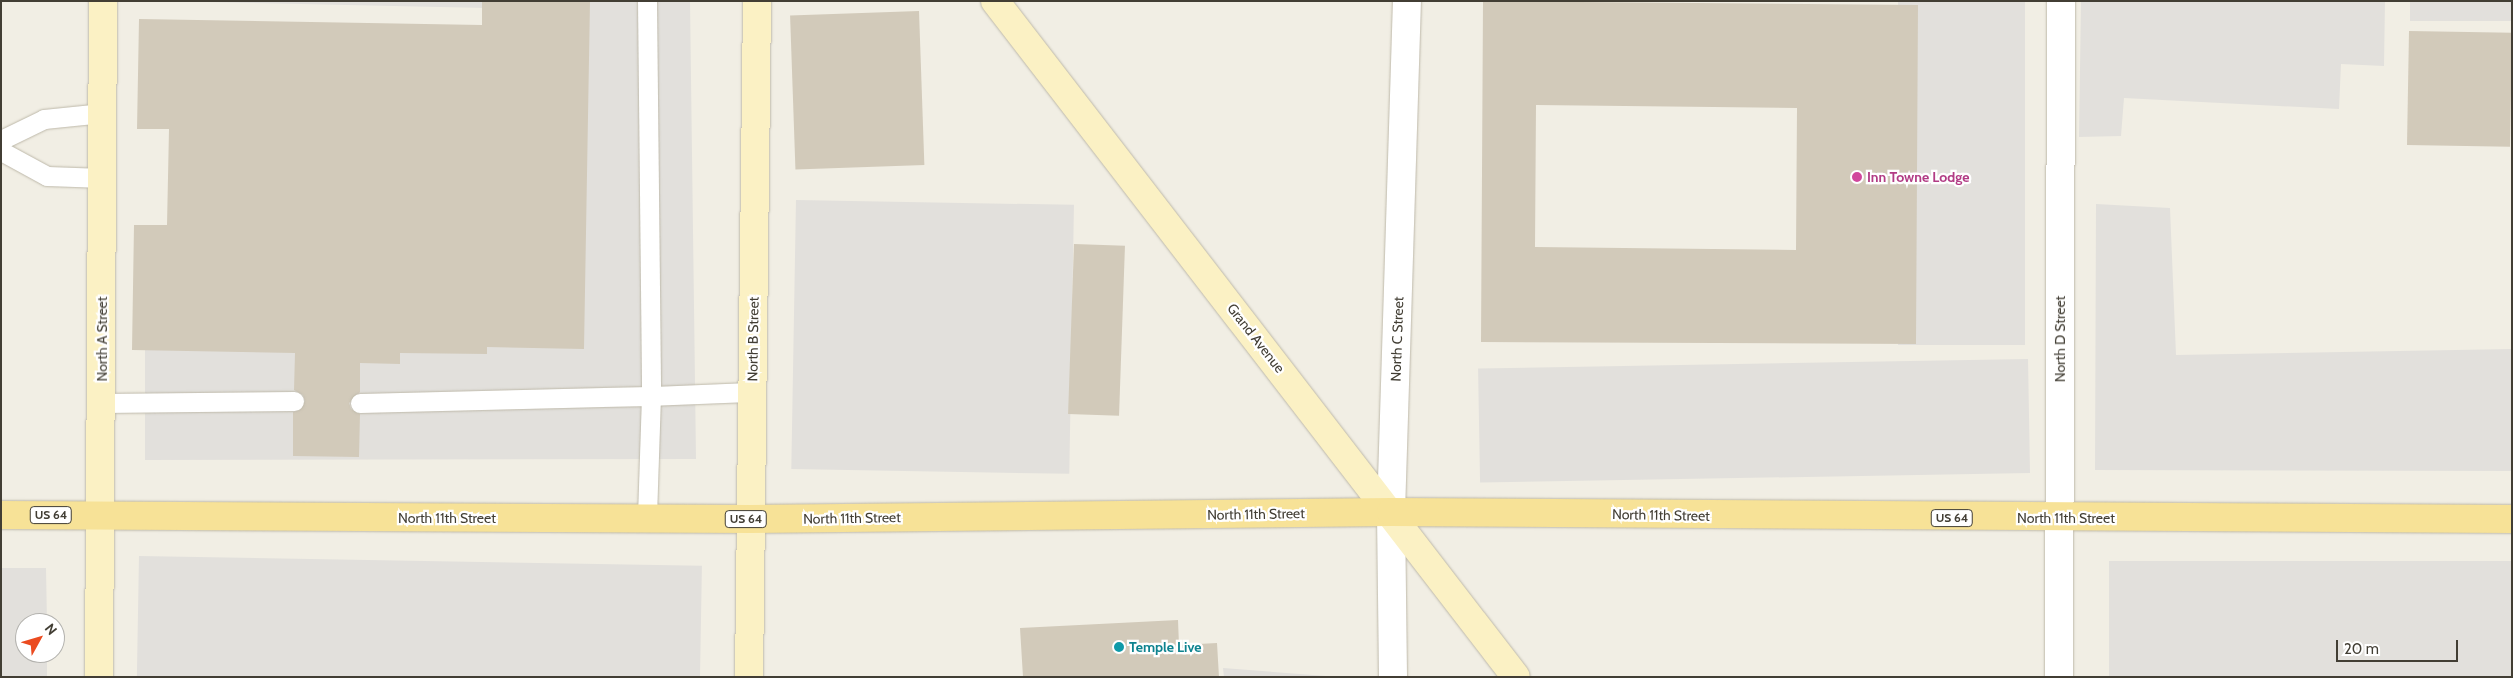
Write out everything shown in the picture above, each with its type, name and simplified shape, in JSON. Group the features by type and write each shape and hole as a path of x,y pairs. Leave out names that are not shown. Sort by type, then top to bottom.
{"main road":[{"name":"North 11th Street","path":"1,514 750,519 1391,512 2059,518 2512,519"}],"street":[{"name":"North A Street","path":"99,677 102,516 103,1"},
{"name":"North B Street","path":"749,677 757,1"},
{"name":"Grand Avenue","path":"995,1 1391,512 1516,677"},
{"name":"North C Street","path":"1393,677 1391,512 1407,1"},
{"name":"North D Street","path":"2059,677 2061,1"}],"lane":[{"path":"647,1 651,396 647,519"},
{"path":"1,140 44,119 103,113"},
{"path":"1,151 47,176 103,178"},
{"path":"360,403 752,392"},
{"path":"102,403 294,401"}],"shaded area":[{"path":"157,1 690,1 696,459 145,460 145,346 582,10"},
{"path":"1898,1 2025,1 2025,345 1898,345"},
{"path":"2081,1 2385,1 2384,66 2341,64 2339,109 2124,98 2121,136 2079,137"},
{"path":"2410,1 2512,1 2512,21 2410,21"},
{"path":"796,200 1074,205 1069,474 791,469"},
{"path":"2096,204 2170,208 2176,355 2512,349 2512,471 2095,470"},
{"path":"2028,359 2030,473 1480,483 1478,369"},
{"path":"139,556 702,566 700,677 137,677"},
{"path":"2109,561 2512,561 2512,677 2109,677"},
{"path":"1,568 46,568 47,613 15,613 15,663 47,663 47,677 1,677"},
{"path":"1223,668 1339,677 1224,677"}],"building":[{"path":"482,1 590,1 584,349 487,347 487,354 400,353 400,364 360,363 360,392 349,403 351,409 360,414 359,457 293,456 293,412 300,410 305,401 303,395 294,390 295,353 132,350 134,225 167,225 169,129 137,129 139,19 482,25"},
{"name":"Inn Towne Lodge","path":"1483,1 1918,5 1916,344 1481,342","holes":["1536,105 1797,108 1796,250 1535,247"]},
{"path":"919,11 924,165 795,169 790,16"},
{"path":"2409,31 2512,33 2510,147 2407,145"},
{"path":"1074,244 1125,246 1119,416 1068,414"},
{"name":"Temple Live","path":"1178,620 1179,645 1217,643 1219,677 1023,677 1020,628"}],"place":[{"name":"Inn Towne Lodge","path":"1857,177"},
{"name":"Temple Live","path":"1119,647"}]}
